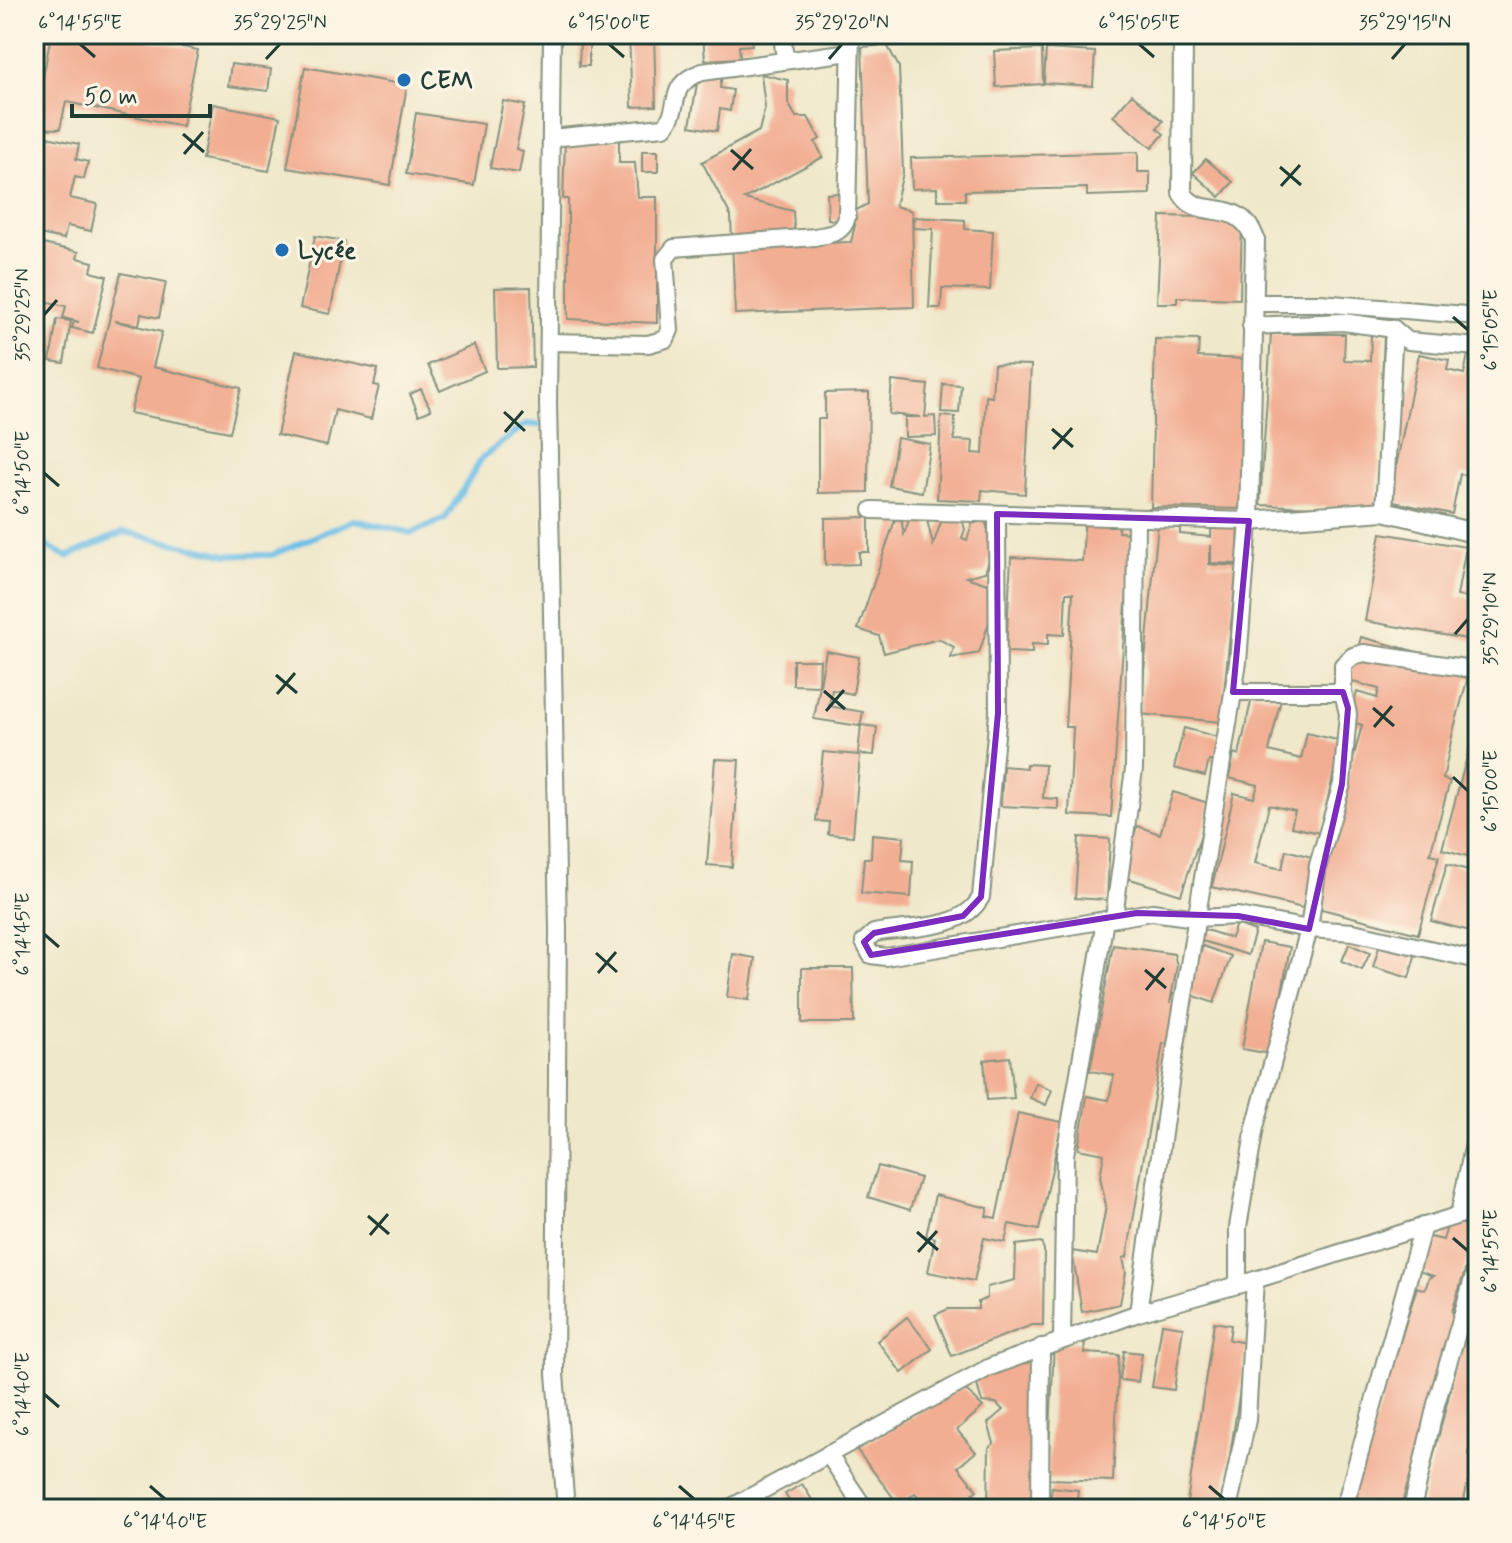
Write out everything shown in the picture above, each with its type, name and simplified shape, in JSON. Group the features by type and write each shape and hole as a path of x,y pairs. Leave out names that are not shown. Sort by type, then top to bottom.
{"street":[{"path":"552,34 549,342 558,929 555,1374 566,1509"},
{"path":"782,34 785,59"},
{"path":"549,342 648,344 666,339 670,330 665,259 674,248 815,237 836,233 842,228 847,217 851,34"},
{"path":"1056,34 1183,35 1182,193 1191,204 1234,212 1251,228 1255,239 1249,521 1233,692 1138,1313"},
{"path":"551,138 658,129 669,121 678,87 687,77 785,59 850,52"},
{"path":"1253,303 1320,303 1478,316"},
{"path":"1251,326 1343,322 1394,329 1408,341 1478,347"},
{"path":"1384,511 1394,329"},
{"path":"872,510 1249,521 1384,511 1478,534"},
{"path":"997,514 998,713 981,897 963,916 917,929 874,933 864,942 871,955 886,957 1110,918 1169,912 1196,918 1238,916 1309,929 1353,932 1478,960"},
{"path":"1062,1338 1065,1155 1110,918 1134,769 1136,518"},
{"path":"1238,1285 1238,1227 1255,1127 1309,929 1318,865 1342,784 1348,729 1343,665 1353,656 1364,653 1478,670"},
{"path":"1233,692 1343,692"},
{"path":"1459,1215 1478,1124"},
{"path":"728,1509 990,1367 1062,1338 1478,1209"},
{"path":"1344,1509 1423,1226"},
{"path":"1412,1509 1436,1404 1478,1262"},
{"path":"1228,1509 1247,1420 1255,1280"},
{"path":"1040,1509 1041,1347"},
{"path":"828,1454 865,1509"}],"highlighted area":[{"path":"997,514 1249,521 1233,692 1343,692 1348,708 1342,784 1309,929 1238,916 1137,913 871,955 864,942 874,933 963,916 981,897 998,713"}],"building":[{"path":"51,34 116,34 198,50 182,126 66,102 60,129 34,128"},
{"path":"629,34 654,34 656,106 632,107"},
{"path":"703,34 751,34 752,45 739,46 740,58 705,60"},
{"path":"580,42 589,42 589,66 579,66"},
{"path":"887,45 899,67 903,173 895,206 912,211 914,307 735,314 731,216 702,162 759,131 765,107 761,74 788,80 788,103 796,117 808,117 820,139 815,142 823,157 744,199 793,211 795,244 851,242 855,225 828,219 827,194 838,193 849,214 868,204 862,47"},
{"path":"1042,49 1043,84 996,87 994,51"},
{"path":"1046,49 1095,52 1093,86 1044,83"},
{"path":"231,64 271,69 268,91 228,86"},
{"path":"305,67 407,85 390,185 287,168"},
{"path":"699,71 722,75 720,88 733,90 730,111 720,109 717,131 690,126"},
{"path":"1132,94 1163,121 1157,128 1164,134 1152,148 1113,116"},
{"path":"503,101 525,105 516,149 523,151 519,173 490,168"},
{"path":"213,104 280,117 269,171 202,159"},
{"path":"416,113 484,124 474,185 406,174"},
{"path":"38,135 79,144 76,159 88,162 84,179 75,177 70,198 97,204 91,231 67,226 64,239 34,233 34,152"},
{"path":"565,140 619,140 619,163 635,163 638,197 657,197 657,323 568,319 568,199 563,199"},
{"path":"642,151 658,151 658,172 642,172"},
{"path":"1138,152 1138,172 1150,172 1150,194 1087,196 1087,188 965,191 965,200 937,200 937,188 912,189 911,158"},
{"path":"1206,159 1233,182 1220,197 1193,173"},
{"path":"1161,216 1242,218 1240,299 1177,297 1177,303 1157,303"},
{"path":"914,217 965,220 965,229 993,231 990,290 942,288 941,308 929,308 933,229 913,228"},
{"path":"315,236 344,241 330,314 300,308"},
{"path":"34,242 79,252 77,258 93,262 91,272 107,276 93,333 72,328 74,322 79,322 63,318 66,306 34,299"},
{"path":"121,273 166,282 159,318 141,314 139,325 115,321 162,332 153,367 241,388 230,432 130,413 139,379 97,368"},
{"path":"531,287 533,367 497,368 495,288"},
{"path":"57,319 71,321 64,363 50,361"},
{"path":"1271,334 1345,334 1344,360 1370,361 1371,334 1384,334 1377,509 1260,505"},
{"path":"1155,339 1199,340 1198,357 1248,359 1244,509 1151,507"},
{"path":"474,345 485,371 440,391 428,365"},
{"path":"296,351 378,369 374,385 379,386 371,419 335,410 327,446 277,435"},
{"path":"1419,354 1449,360 1447,370 1464,374 1468,355 1478,357 1478,478 1460,474 1452,514 1389,501"},
{"path":"994,364 1031,365 1025,494 982,490 981,501 937,499 941,416 955,417 954,440 973,441 972,453 983,454 986,396 992,397"},
{"path":"892,381 928,385 925,417 935,416 936,436 905,437 905,417 921,417 889,414"},
{"path":"943,384 961,385 959,413 941,412"},
{"path":"421,389 431,410 419,415 410,394"},
{"path":"869,392 868,492 818,493 818,419 825,419 825,393"},
{"path":"897,438 930,444 922,492 889,486"},
{"path":"1085,514 1119,516 1118,532 1131,533 1111,817 1069,815 1073,727 1065,727 1073,593 1066,593 1064,635 1048,634 1048,645 1032,644 1032,653 1006,652 1011,557 1082,561"},
{"path":"911,515 927,520 933,545 941,522 961,516 965,529 962,538 967,540 972,524 985,520 993,549 985,572 966,577 1000,588 979,653 951,658 954,647 939,639 884,653 879,636 858,629 895,520 901,519 904,534"},
{"path":"1212,515 1239,516 1238,564 1211,563 1211,545 1209,564 1237,566 1221,722 1140,714 1158,523 1180,525 1180,534 1211,537"},
{"path":"869,517 869,552 859,552 859,564 825,565 825,518"},
{"path":"1381,533 1466,547 1457,596 1478,600 1478,641 1365,621"},
{"path":"1478,544 1478,595 1467,593"},
{"path":"1361,637 1478,668 1478,680 1468,677 1453,732 1443,779 1450,781 1430,854 1439,856 1418,934 1314,907 1362,725 1349,721 1357,692 1377,698 1379,689 1349,681"},
{"path":"826,651 859,657 853,694 832,690 829,706 863,712 860,726 814,719"},
{"path":"793,660 820,660 819,686 793,685"},
{"path":"1253,693 1281,699 1269,751 1301,759 1307,733 1341,741 1320,833 1291,827 1295,811 1269,805 1255,863 1282,869 1286,850 1315,858 1307,909 1212,887 1234,793 1254,798 1258,785 1229,778 1234,753 1239,755"},
{"path":"1478,720 1478,859 1442,849"},
{"path":"861,725 877,727 874,755 858,754"},
{"path":"1184,728 1221,738 1215,762 1209,761 1205,776 1174,768"},
{"path":"823,752 860,755 853,836 828,834 829,822 816,821"},
{"path":"715,759 739,760 732,867 707,865"},
{"path":"1026,764 1045,765 1043,798 1058,799 1058,809 1001,806 1003,766 1026,768"},
{"path":"1173,792 1211,804 1181,895 1121,876 1137,826 1160,834"},
{"path":"872,834 904,837 902,860 913,861 911,897 861,893 864,858 871,858"},
{"path":"1079,837 1110,839 1107,900 1075,898"},
{"path":"1447,864 1475,872 1478,864 1478,933 1431,921"},
{"path":"1236,924 1255,931 1248,955 1199,940 1203,929 1231,938"},
{"path":"1381,941 1416,952 1409,978 1373,967"},
{"path":"1261,942 1290,947 1271,1054 1242,1049"},
{"path":"1349,944 1370,953 1362,970 1342,961"},
{"path":"1113,945 1174,954 1177,966 1170,1003 1173,994 1193,998 1182,1047 1163,1043 1127,1257 1123,1258 1126,1272 1120,1304 1082,1312 1072,1251 1097,1255 1106,1206 1100,1177 1104,1154 1078,1149 1087,1096 1109,1100 1114,1075 1090,1071"},
{"path":"1203,946 1231,956 1214,1003 1186,993"},
{"path":"733,954 755,958 749,1000 727,997"},
{"path":"802,968 853,968 854,1023 802,1023"},
{"path":"1010,1057 1014,1098 987,1100 984,1060"},
{"path":"1036,1083 1052,1090 1046,1105 1030,1098"},
{"path":"1018,1113 1062,1122 1039,1230 1009,1224 1005,1242 984,1238 974,1281 928,1272 935,1238 926,1236 935,1195 988,1208 986,1216 996,1218"},
{"path":"878,1166 920,1178 910,1210 868,1197"},
{"path":"1449,1220 1478,1229 1452,1312 1460,1315 1400,1509 1348,1509 1417,1287 1425,1290 1429,1278 1433,1276 1416,1270 1427,1236 1443,1240"},
{"path":"1041,1242 1044,1250 1043,1325 1032,1325 952,1356 935,1315 948,1309 978,1309 978,1302 987,1298 987,1287 1015,1280 1016,1245"},
{"path":"1477,1285 1478,1423 1469,1454 1474,1455 1462,1509 1420,1509"},
{"path":"907,1317 932,1349 902,1373 877,1341"},
{"path":"1214,1322 1231,1325 1229,1340 1247,1343 1222,1509 1186,1509"},
{"path":"1162,1324 1183,1327 1174,1390 1152,1387"},
{"path":"1054,1342 1085,1343 1084,1353 1119,1355 1113,1481 1048,1479"},
{"path":"1124,1351 1142,1353 1138,1382 1120,1380"},
{"path":"1029,1357 1033,1362 1034,1509 988,1509 989,1448 994,1443 988,1423 1003,1410 996,1403 982,1402 975,1378"},
{"path":"963,1387 983,1407 957,1430 976,1452 958,1467 977,1490 973,1493 983,1509 929,1509 915,1493 900,1506 856,1449"},
{"path":"802,1484 818,1509 794,1509 785,1494"},
{"path":"1052,1487 1078,1490 1076,1509 1049,1509"}],"waterway":[{"path":"34,539 67,557 124,532 228,555 272,555 354,520 412,533 445,519 482,458 526,424 539,425"}],"place":[{"name":"CEM","path":"404,80"},
{"name":"Lycée","path":"282,250"}]}
